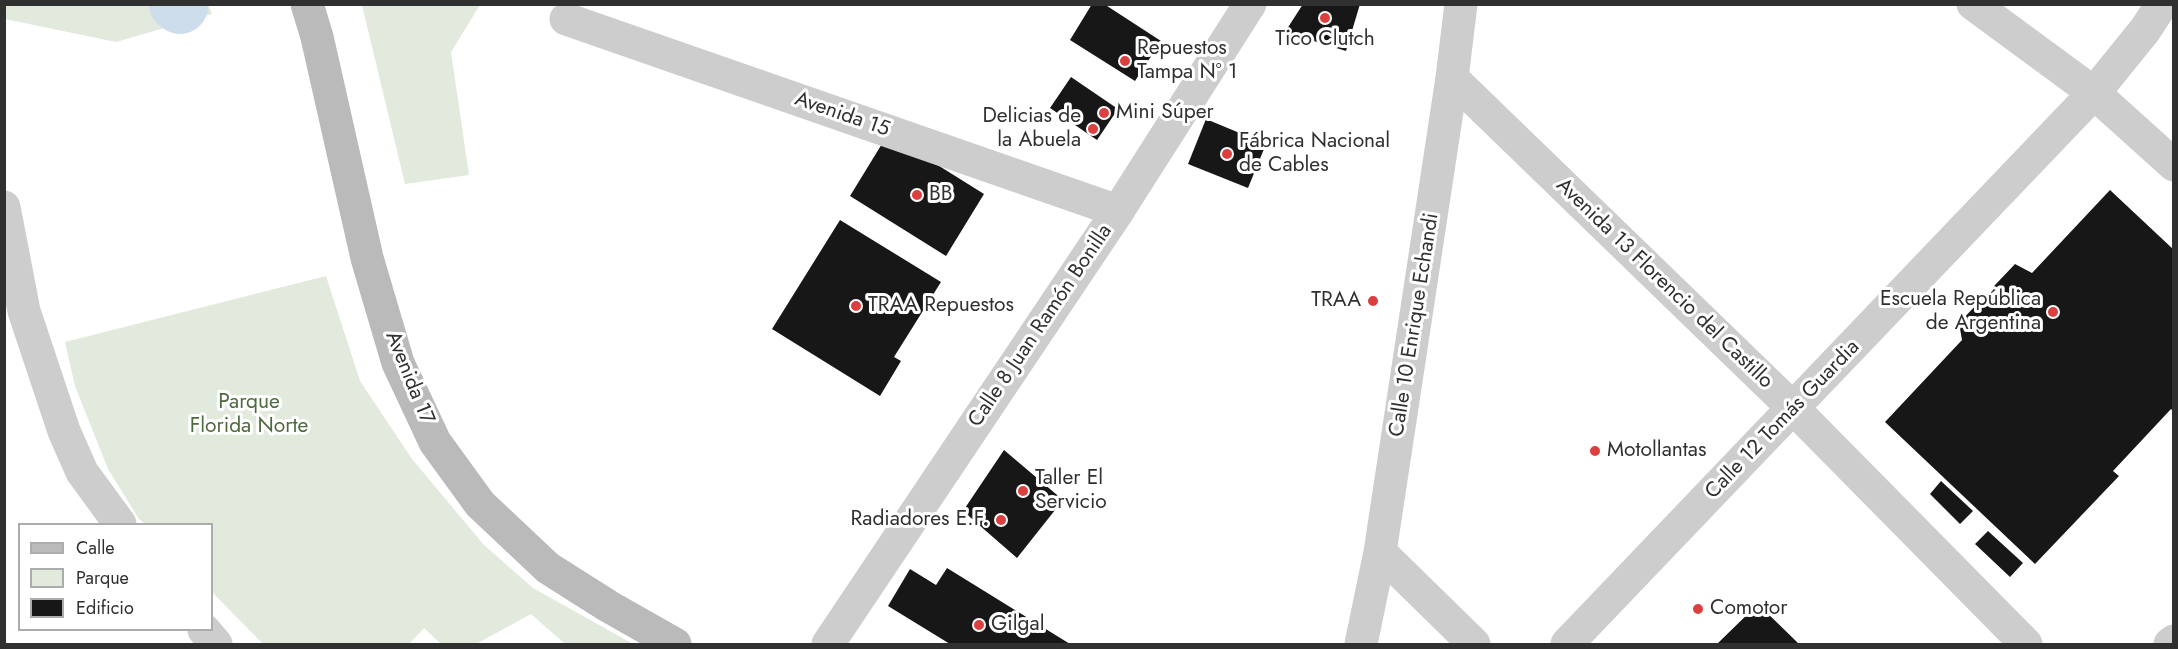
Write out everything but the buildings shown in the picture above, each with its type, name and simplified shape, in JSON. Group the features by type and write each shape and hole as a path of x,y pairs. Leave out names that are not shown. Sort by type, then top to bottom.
{"main road":[{"name":"Avenida 17","path":"307,4 317,37 367,258 395,352 435,442 480,504 548,568 675,645"}],"street":[{"name":"Calle 8 Juan Ramón Bonilla","path":"828,645 1118,211 1250,4"},
{"name":"Calle 10 Enrique Echandi","path":"1361,645 1380,552 1452,78 1461,4"},
{"path":"1973,4 2094,93 2174,165"},
{"name":"Calle 12 Tomás Guardia","path":"1567,645 2094,93 2145,30 2162,4"},
{"name":"Avenida 15","path":"566,19 1118,211"},
{"name":"Avenida 13 Florencio del Castillo","path":"1452,78 1794,409 2026,645"},
{"path":"4,207 24,311 64,431 82,472 119,523"},
{"path":"1380,552 1474,645"},
{"path":"205,631 216,645"},
{"path":"2170,645 2174,641"}],"green space":[{"path":"5,4 208,4 212,14 116,42 5,19"},
{"path":"362,5 480,5 451,52 469,175 405,184"},
{"name":"Parque Florida Norte","path":"326,276 360,381 412,459 484,545 533,588 633,644 565,644 531,614 476,644 441,644 424,628 409,644 263,644 213,593 213,523 144,523 139,519 108,469 75,386 65,342"}],"place":[{"name":"Tico Clutch","path":"1325,18"},
{"name":"Repuestos Tampa Nº 1","path":"1125,61"},
{"name":"Mini Súper","path":"1104,113"},
{"name":"Delicias de la Abuela","path":"1093,129"},
{"name":"Fábrica Nacional de Cables","path":"1227,154"},
{"name":"BB","path":"917,195"},
{"name":"TRAA","path":"1373,301"},
{"name":"TRAA Repuestos","path":"856,306"},
{"name":"Escuela República de Argentina","path":"2053,312"},
{"name":"Motollantas","path":"1595,451"},
{"name":"Taller El Servicio","path":"1023,491"},
{"name":"Radiadores E.F.","path":"1001,520"},
{"name":"Comotor","path":"1698,609"},
{"name":"Gilgal","path":"979,625"}]}
